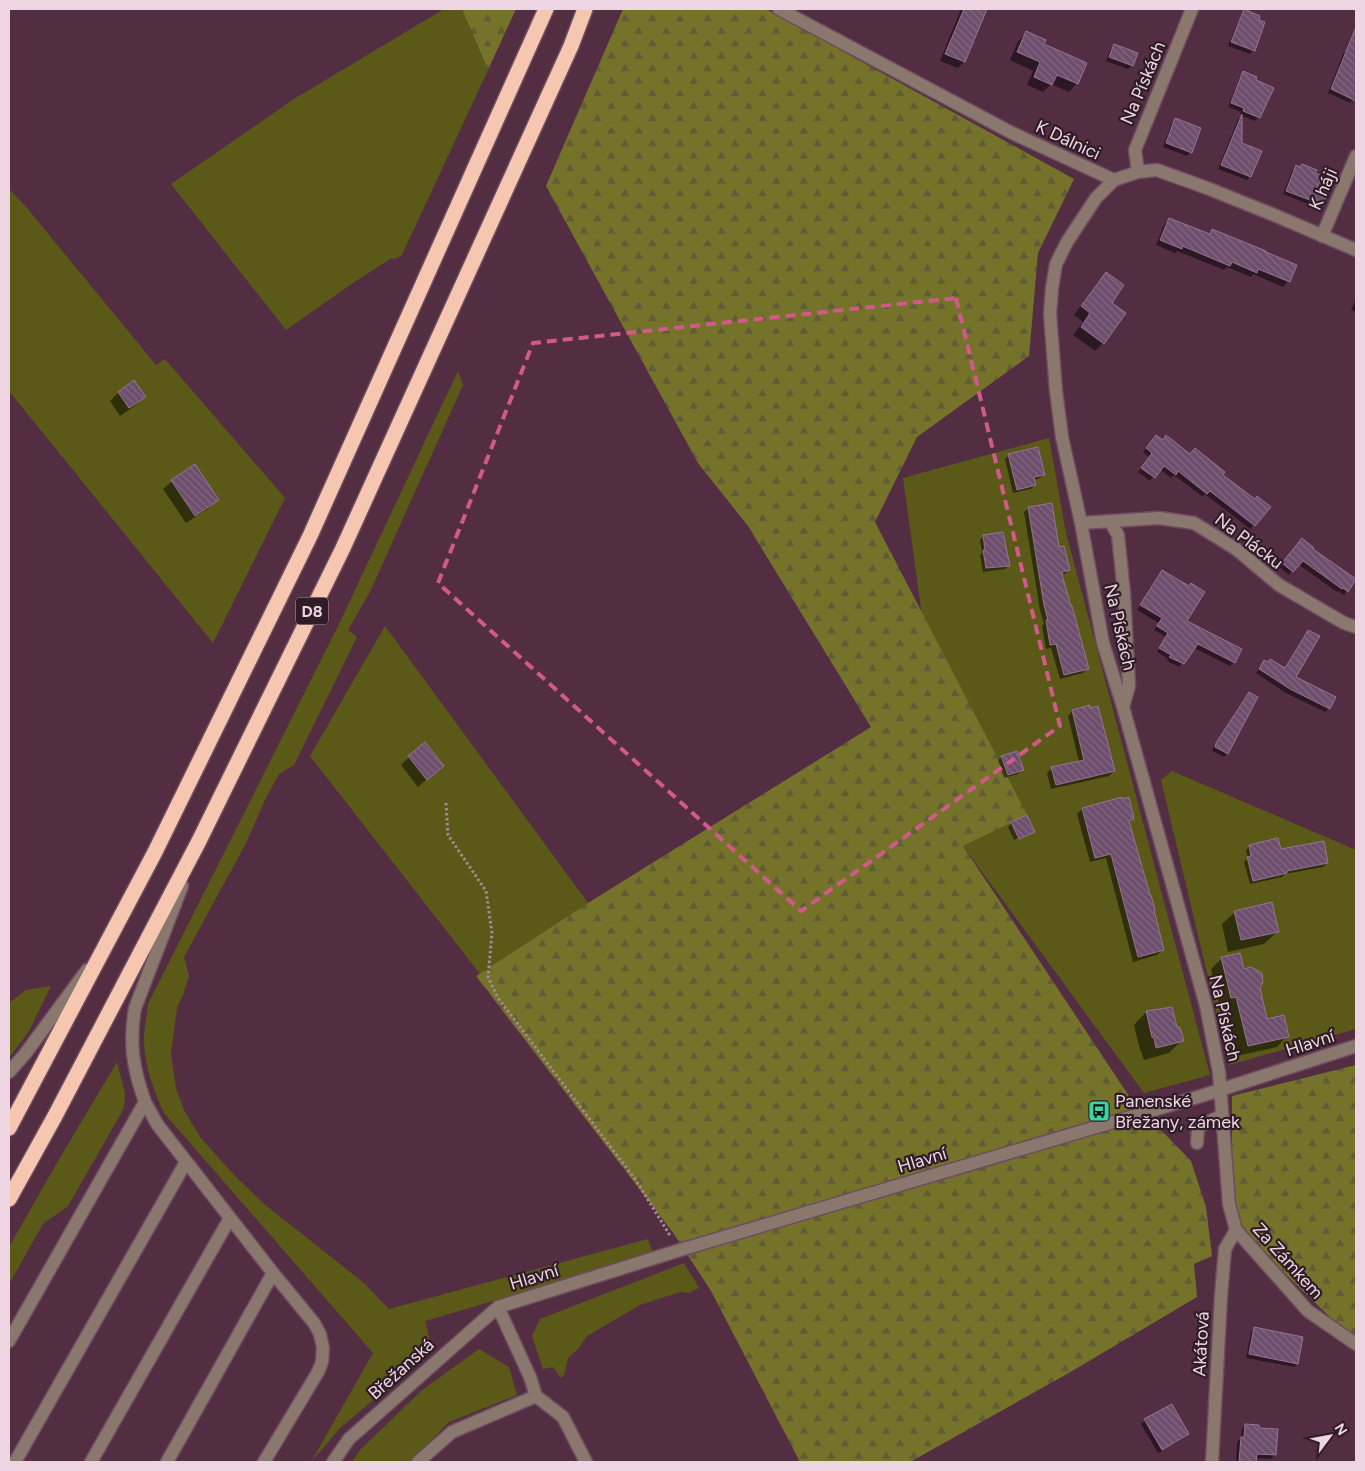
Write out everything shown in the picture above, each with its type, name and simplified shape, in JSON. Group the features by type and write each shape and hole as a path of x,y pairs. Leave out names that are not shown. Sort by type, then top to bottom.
{"highway":[{"name":"D8","path":"9,1128 159,843 310,536 546,9"},
{"name":"D8","path":"9,1199 55,1116 200,841 347,539 567,55 585,9"}],"street":[{"name":"K Dálnici","path":"779,9 1012,133 1114,180 1138,172 1157,170 1215,191 1356,250"},
{"name":"Na Pískách","path":"1138,172 1135,150 1192,9"},
{"name":"K háji","path":"1322,236 1356,156"},
{"name":"Na Pískách","path":"1114,180 1096,198 1067,242 1056,264 1050,314 1056,391 1062,437 1081,523 1103,643 1123,707 1206,1006 1219,1072 1220,1090"},
{"name":"Na Plácku","path":"1081,523 1159,518 1194,523 1236,549 1279,585 1344,623 1356,627"},
{"path":"1110,521 1118,535 1124,594 1129,686 1123,707"},
{"path":"200,841 135,1008 131,1030 133,1057 138,1084 156,1124 314,1323 320,1334 323,1348 322,1362 318,1372 264,1462"},
{"path":"9,1072 105,946"},
{"name":"Hlavní","path":"498,1307 680,1250 1220,1090 1356,1046"},
{"name":"Za Zámkem","path":"1220,1090 1229,1204 1236,1230 1308,1311 1356,1344"},
{"path":"9,1341 145,1102"},
{"path":"1196,1143 1198,1127 1222,1116"},
{"path":"15,1462 186,1162"},
{"path":"91,1462 230,1218"},
{"name":"Akátová","path":"1212,1462 1224,1258 1226,1249 1236,1230"},
{"path":"167,1462 273,1273"},
{"path":"498,1307 530,1377 536,1396 564,1417 586,1462"},
{"name":"Břežanská","path":"333,1462 349,1439 498,1307"},
{"path":"418,1462 452,1432 536,1396"}],"path":[{"path":"446,803 448,835 486,891 492,933 488,977 498,998 635,1180 680,1250"}],"highlighted area":[{"path":"956,298 1060,726 801,911 438,583 533,343"}],"shaded area":[{"path":"444,9 462,9 488,70 402,255 390,259 286,330 171,184 294,99"},
{"path":"9,189 27,208 156,365 165,359 285,498 213,643 9,391"},
{"path":"458,371 463,385 370,592 348,630 357,637 294,765 279,774 245,845 184,957 189,976 177,1008 171,1054 176,1088 184,1110 200,1137 234,1175 264,1204 364,1283 389,1309 648,1239 653,1254 425,1321 432,1350 340,1428 311,1462 373,1353 164,1113 153,1085 145,1055 144,1035 148,1004 340,622"},
{"path":"1049,438 1066,533 1210,1075 1144,1093 963,846 1011,822 1019,839 1035,832 923,623 903,478"},
{"path":"385,626 588,903 480,974 310,756"},
{"path":"1172,771 1356,850 1356,1029 1229,1065 1161,780"},
{"path":"51,986 29,1031 9,1058 9,1003 26,990"},
{"path":"117,1062 125,1094 124,1108 68,1206 43,1224 9,1284 9,1247"},
{"path":"684,1263 699,1288 688,1293 680,1292 640,1305 587,1336 579,1348 568,1358 564,1375 561,1378 553,1367 543,1369 532,1336 540,1319"},
{"path":"479,1349 509,1367 517,1395 449,1422 410,1462 352,1462 361,1449 421,1391"}],"green space":[{"path":"462,9 516,9 488,70"},
{"path":"623,9 766,9 1074,179 1038,253 1029,356 917,437 875,522 1027,815 963,846 1131,1099 1191,1161 1206,1207 1212,1256 1194,1264 1197,1297 1067,1374 910,1462 800,1462 711,1291 674,1234 476,976 588,903 871,727 748,526 698,463 546,186"},
{"path":"1356,1065 1356,1335 1333,1320 1247,1237 1232,1202 1232,1096"}],"building":[{"path":"964,9 987,9 965,62 945,54"},
{"path":"1244,9 1260,16 1259,20 1265,22 1255,51 1231,42"},
{"path":"1356,27 1356,101 1331,89"},
{"path":"1026,31 1046,40 1044,44 1087,63 1078,84 1057,75 1052,85 1034,77 1040,62 1017,52"},
{"path":"1114,44 1138,53 1133,66 1109,57"},
{"path":"1243,71 1257,77 1256,80 1274,88 1260,118 1243,111 1244,108 1231,103"},
{"path":"1242,114 1242,143 1262,151 1251,177 1221,165"},
{"path":"1175,118 1201,128 1192,153 1166,143"},
{"path":"1302,164 1317,170 1315,173 1322,176 1317,188 1328,192 1323,205 1286,191 1296,165 1300,167"},
{"path":"1169,218 1210,234 1212,229 1297,265 1290,282 1258,269 1257,273 1232,262 1230,266 1182,246 1182,249 1160,240"},
{"path":"1106,272 1124,285 1112,303 1126,313 1104,344 1081,327 1090,313 1081,306"},
{"path":"134,380 146,397 129,408 118,392"},
{"path":"1156,435 1163,440 1166,435 1190,454 1195,448 1225,472 1223,475 1255,499 1257,496 1271,507 1255,526 1210,491 1207,494 1178,471 1176,475 1164,466 1155,478 1141,468 1152,453 1146,448"},
{"path":"1038,447 1045,475 1034,477 1036,485 1017,490 1008,454"},
{"path":"195,464 219,500 195,516 171,480"},
{"path":"1052,503 1059,547 1064,546 1070,570 1062,572 1062,575 1089,669 1064,675 1056,644 1050,645 1046,620 1048,620 1028,507"},
{"path":"1003,532 1010,566 986,568 983,535"},
{"path":"1302,538 1313,549 1356,579 1348,592 1303,561 1293,572 1282,563"},
{"path":"1162,570 1189,586 1191,583 1205,592 1187,621 1242,649 1235,663 1198,644 1184,664 1169,657 1171,655 1159,648 1168,633 1157,626 1162,618 1140,605"},
{"path":"1308,630 1320,636 1296,677 1336,697 1330,709 1290,689 1259,669 1264,660 1268,662 1270,659 1285,668"},
{"path":"1249,692 1258,697 1228,754 1215,747 1216,743"},
{"path":"1090,705 1090,708 1098,706 1115,771 1056,785 1051,767 1084,760 1072,710"},
{"path":"425,742 444,766 427,780 408,756"},
{"path":"1017,751 1024,770 1008,775 1001,756"},
{"path":"1122,797 1123,799 1129,797 1134,819 1129,821 1151,895 1164,950 1138,957 1111,854 1095,858 1082,808"},
{"path":"1027,815 1035,832 1019,839 1011,822"},
{"path":"1278,838 1281,849 1324,841 1328,863 1287,871 1287,873 1253,881 1247,857 1251,856 1249,845"},
{"path":"1272,902 1279,932 1241,940 1234,911"},
{"path":"1240,953 1244,969 1251,967 1262,973 1263,982 1260,988 1267,1019 1284,1015 1289,1037 1248,1046 1236,997 1231,998 1221,957"},
{"path":"1172,1007 1177,1027 1180,1027 1184,1041 1156,1048 1146,1011"},
{"path":"1254,1327 1303,1337 1298,1364 1249,1354"},
{"path":"1172,1404 1189,1434 1162,1450 1144,1419"},
{"path":"1245,1424 1259,1425 1259,1428 1278,1429 1276,1455 1257,1454 1256,1462 1239,1462 1241,1437 1244,1437"}],"place":[{"name":"Panenské Břežany, zámek","path":"1099,1111"}]}
